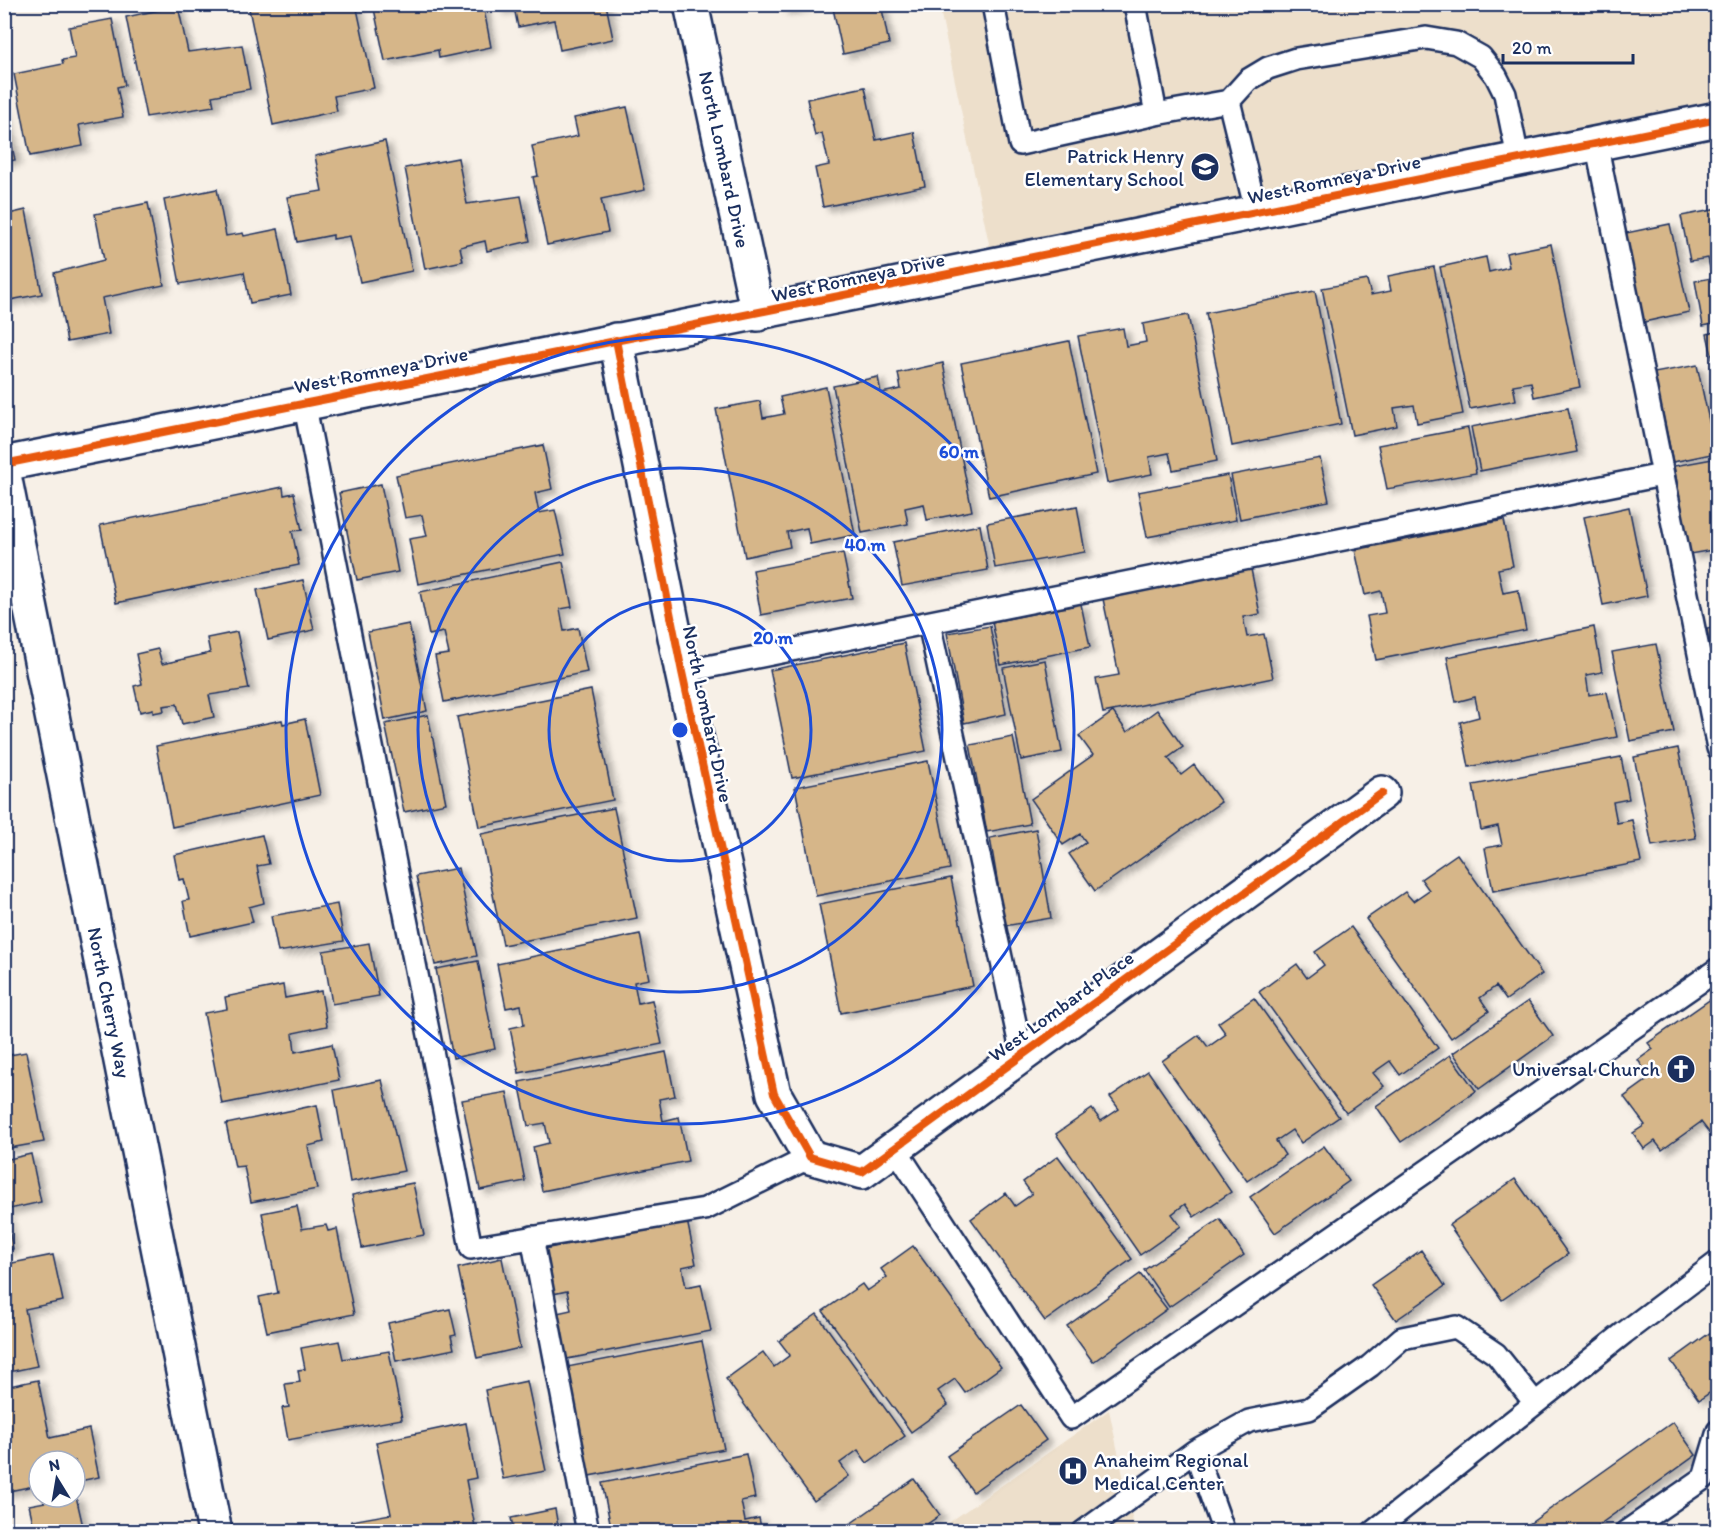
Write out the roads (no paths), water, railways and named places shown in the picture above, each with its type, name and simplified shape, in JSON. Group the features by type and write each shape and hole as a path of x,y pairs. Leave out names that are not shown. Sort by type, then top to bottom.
{"street":[{"name":"North Lombard Drive","path":"691,4 758,314"},
{"name":"West Romneya Drive","path":"4,464 1718,119"},
{"name":"North Lombard Drive","path":"616,340 682,672 774,1095 810,1157"},
{"name":"North Cherry Way","path":"4,475 215,1532"},
{"name":"West Lombard Place","path":"810,1157 862,1172 1382,793"}],"lane":[{"path":"993,4 1020,144 1156,114 1229,101 1258,74 1296,58 1426,38 1456,43 1481,57 1496,76 1505,94 1518,158"},
{"path":"1135,4 1156,114"},
{"path":"1229,101 1256,212"},
{"path":"1596,142 1718,748"},
{"path":"304,402 471,1248 705,1209 810,1157"},
{"path":"682,672 1662,475"},
{"path":"928,623 1023,1055"},
{"path":"895,1148 1071,1418 1718,969"},
{"path":"532,1237 588,1532"},
{"path":"1373,1532 1718,1262"},
{"path":"1083,1532 1195,1451 1249,1421 1309,1409 1370,1366 1401,1338 1456,1327 1496,1354 1535,1403"},
{"path":"1626,1532 1704,1478 1718,1431"},
{"path":"1195,1451 1224,1532"}],"place":[{"name":"Patrick Henry Elementary School","path":"1205,167"},
{"name":"Universal Church","path":"1681,1069"},
{"name":"Anaheim Regional Medical Center","path":"1073,1471"}]}
